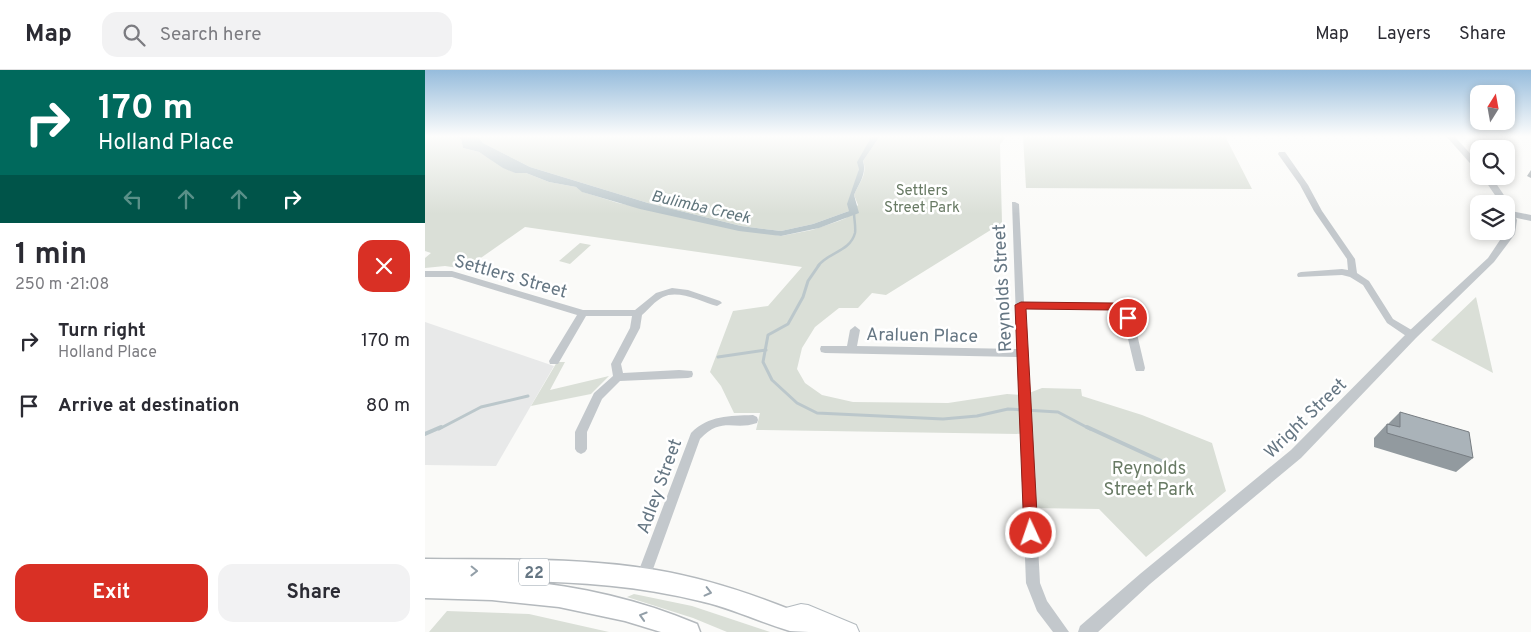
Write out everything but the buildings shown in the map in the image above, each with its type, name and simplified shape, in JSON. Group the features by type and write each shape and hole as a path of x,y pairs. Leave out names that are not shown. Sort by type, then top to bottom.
{"highway":[{"name":"22","path":"425,570 569,573 643,578 728,597 785,617 817,632"},
{"name":"22","path":"425,587 499,589 574,598 627,611 689,632"}],"main road":[{"path":"785,617 801,613 808,614 849,632"}],"street":[{"path":"1288,162 1304,184 1318,211 1351,259 1353,274"},
{"name":"Reynolds Street","path":"1015,204 1033,584 1039,600 1062,632"},
{"path":"1515,211 1531,218"},
{"name":"Wright Street","path":"1086,632 1145,579 1296,454 1412,336 1491,260 1506,240"},
{"path":"1301,275 1342,272 1353,274 1366,283 1390,320 1412,336"},
{"name":"Settlers Street","path":"428,273 452,274 583,313 637,313"},
{"path":"618,377 616,364 635,328 637,313 647,307 659,295 668,292 717,303"},
{"path":"1021,305 1113,307 1123,310 1128,318 1140,368"},
{"path":"554,360 583,313"},
{"name":"Araluen Place","path":"851,349 855,330"},
{"name":"Araluen Place","path":"825,349 1022,353"},
{"path":"618,377 630,379 670,373 688,374"},
{"path":"581,449 581,432 598,396 618,377"},
{"name":"Adley Street","path":"643,578 695,436 714,420 753,420"}],"shaded area":[{"path":"494,162 521,162 530,167 648,203 741,226 781,231 813,224 849,211 847,204 859,169 857,162 863,162 864,170 854,195 859,213 819,228 781,236 739,231 640,209 582,192 576,187 549,182 526,173 515,173"},
{"path":"425,322 554,366 496,466 425,465"}],"green space":[{"name":"Settlers Street Park","path":"425,162 497,162 515,173 526,173 549,182 576,187 583,192 618,203 781,236 812,230 846,218 858,205 854,195 864,174 863,162 1000,162 1002,223 886,295 872,293 858,308 839,308 815,327 802,348 797,369 805,383 822,395 853,402 948,403 1007,394 1024,395 1042,388 1081,389 1082,396 1142,415 1212,443 1226,491 1146,557 1099,509 1030,508 1026,434 756,430 760,413 734,413 721,386 710,372 733,311 768,306 802,267 525,227 465,269 445,266 425,268 425,258 431,253 425,251"},
{"path":"521,162 862,162 849,211 813,224 781,231 741,226 648,203 530,167"},
{"path":"1025,162 1238,162 1252,189 1026,188"},
{"path":"580,243 591,245 570,264 559,261"},
{"path":"1476,297 1493,373 1431,340"},
{"path":"557,362 565,362 550,390 609,376 591,394 531,406"},
{"path":"634,594 692,606 770,632 727,632 693,618 627,597"},
{"path":"447,611 529,614 609,632 429,632"}],"waterway":[{"path":"818,266 822,261 849,244 855,233 854,213"},
{"path":"765,350 768,335 788,324 803,297 808,281 819,265"},
{"path":"718,357 765,350"},
{"path":"765,350 763,362 772,380 797,403 817,413 943,419 977,416 1008,409 1058,412 1090,429"},
{"path":"439,429 481,407 528,396"},
{"path":"425,434 441,427"},
{"path":"1087,427 1183,471"}],"route":[{"path":"1031,533 1021,305 1113,307 1123,310 1128,318"}],"water label":[{"name":"Bulimba Creek","path":"701,206"}],"park label":[{"name":"Reynolds Street Park","path":"1149,478"}]}
